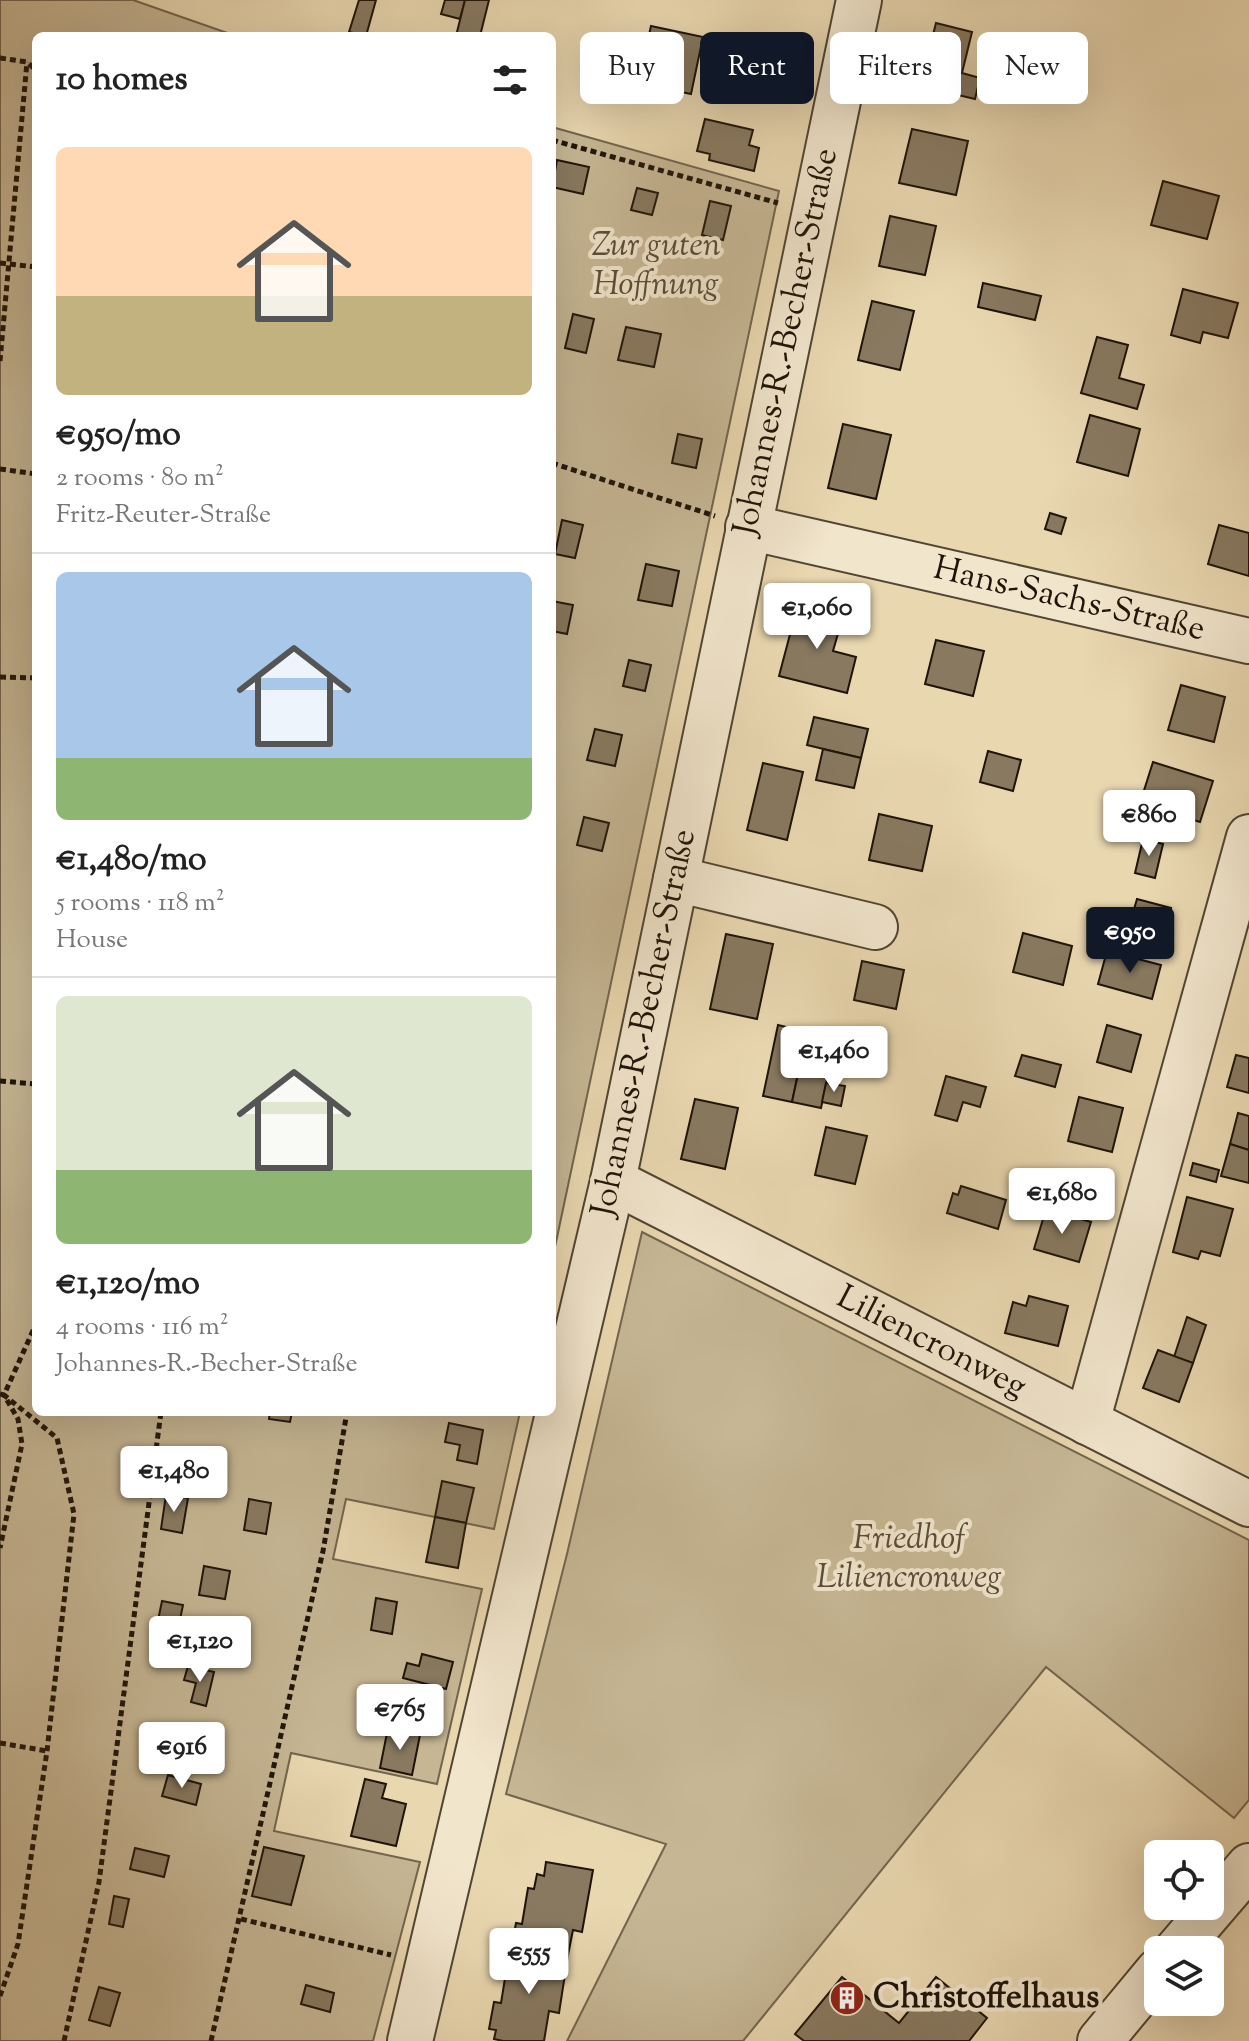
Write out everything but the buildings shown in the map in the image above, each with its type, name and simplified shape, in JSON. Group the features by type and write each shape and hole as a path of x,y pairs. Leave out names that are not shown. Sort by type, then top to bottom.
{"street":[{"name":"Johannes-R.-Becher-Straße","path":"410,2041 613,1181 859,0"},
{"name":"Hans-Sachs-Straße","path":"748,527 1249,641"},
{"path":"1087,1422 1249,837"},
{"path":"676,879 875,927"},
{"name":"Liliencronweg","path":"613,1181 1249,1504"},
{"path":"1189,1936 1249,1866"},
{"path":"1100,2041 1144,1988"}],"path":[{"path":"0,58 27,62 32,66"},
{"path":"0,361 27,62"},
{"path":"556,141 814,213"},
{"path":"0,263 32,267"},
{"path":"556,464 748,527"},
{"path":"0,469 32,473"},
{"path":"0,677 32,678"},
{"path":"0,1081 32,1084"},
{"path":"2,1394 32,1332"},
{"path":"0,1548 22,1444 18,1419 2,1394"},
{"path":"0,1996 18,1944 47,1751 74,1514 57,1438 2,1394"},
{"path":"64,2041 99,1882 160,1416"},
{"path":"211,2041 323,1551 346,1416"},
{"path":"0,1743 47,1751"},
{"path":"241,1919 429,1964"}],"green space":[{"path":"0,0 133,0 225,32 32,32 32,1416 519,1416 494,1529 346,1499 333,1559 482,1589 437,1784 291,1753 274,1831 420,1862 373,2041 0,2041"},
{"name":"Zur guten Hoffnung","path":"556,128 779,191 556,1242"},
{"name":"Friedhof Liliencronweg","path":"642,1232 1249,1540 1249,1800 1234,1818 1046,1667 743,2041 567,2041 666,1844 506,1794 567,1554"}],"place":[{"name":"Christoffelhaus","path":"847,1998"}]}
